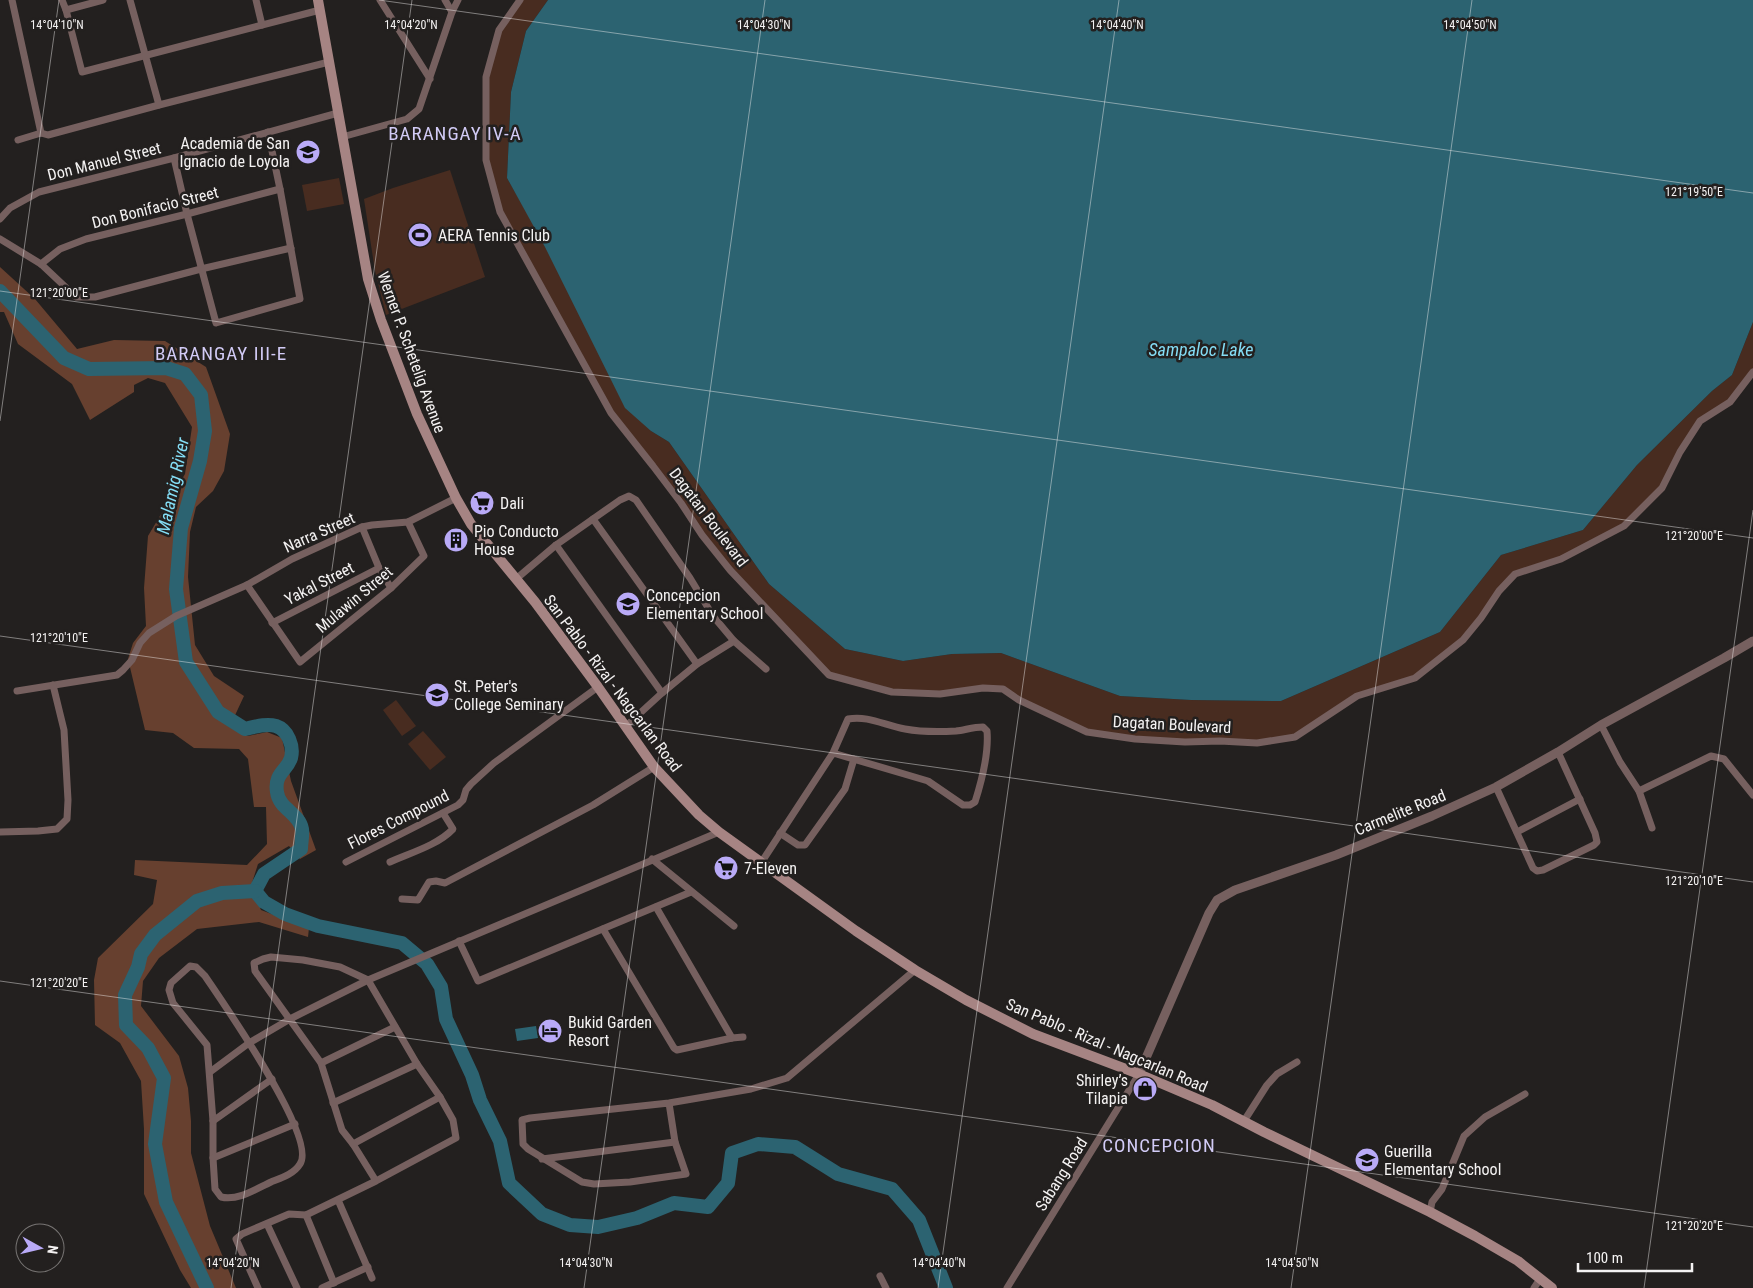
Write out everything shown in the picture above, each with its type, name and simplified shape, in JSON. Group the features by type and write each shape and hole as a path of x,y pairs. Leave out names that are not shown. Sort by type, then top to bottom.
{"main road":[{"name":"Werner P. Schetelig Avenue","path":"319,5 370,288 417,414 456,498 471,524 493,551"},
{"name":"San Pablo - Rizal - Nagcarlan Road","path":"493,551 598,687 654,767 699,815 761,863 915,970 966,1000 1032,1034 1139,1074 1212,1105 1430,1212 1513,1258 1537,1284 1552,1288"}],"street":[{"path":"12,0 41,133"},
{"path":"62,0 82,72 262,24 319,5"},
{"path":"66,10 103,0"},
{"path":"130,0 159,104"},
{"path":"256,0 262,24"},
{"path":"380,0 430,79"},
{"path":"445,0 452,12"},
{"path":"342,137 407,119 419,109 452,12 458,0"},
{"name":"Dagatan Boulevard","path":"520,0 499,30 486,77 486,160 500,212 611,413 730,570 829,675 892,692 940,694 983,688 1003,689 1019,700 1086,732 1185,742 1256,743 1295,737 1357,696 1414,678 1463,640 1481,618 1498,591 1515,574 1561,559 1624,526 1662,488 1680,452 1700,421 1730,402 1753,372"},
{"path":"18,140 41,133 48,135 159,104 329,62"},
{"name":"Don Manuel Street","path":"0,219 10,208 39,192 174,158 338,113"},
{"path":"174,158 216,324 300,299 268,132"},
{"name":"Don Bonifacio Street","path":"41,264 60,250 86,238 280,189"},
{"path":"0,239 41,264 76,297 95,297 291,248"},
{"path":"516,579 556,544 620,500 629,496 636,500 690,578 713,616 734,641 766,669"},
{"name":"Narra Street","path":"17,691 116,674 124,670 132,660 140,643 149,633 176,616 247,586 292,558 362,528 372,525 408,522 456,498"},
{"path":"593,519 697,664"},
{"name":"Mulawin Street","path":"272,623 300,662 391,588 424,556 408,522"},
{"path":"362,528 379,568 391,588"},
{"path":"556,544 662,693"},
{"name":"Yakal Street","path":"272,623 379,568"},
{"path":"247,586 272,623"},
{"path":"626,726 697,664 734,641"},
{"name":"Carmelite Road","path":"1139,1074 1209,913 1217,900 1247,885 1336,855 1496,788 1601,725 1753,641"},
{"path":"0,832 57,829 67,818 68,800 64,730 53,685"},
{"name":"Flores Compound","path":"346,862 458,805 463,800 466,790 494,764 598,687"},
{"path":"761,863 833,753 848,719 857,717 904,729 924,731 957,731 983,727 987,731 986,755 979,789 975,802 970,805 963,804 928,781 833,753"},
{"path":"1601,725 1620,762 1639,791 1652,828"},
{"path":"1496,788 1533,868 1537,871 1543,870 1594,845 1597,842 1597,838 1558,752"},
{"path":"1639,791 1711,756 1724,759 1753,795"},
{"path":"780,833 798,845 805,845 845,789 854,759"},
{"path":"402,899 418,900 429,882 444,883 488,861 593,805 654,767"},
{"path":"1517,832 1580,799"},
{"path":"390,862 433,843 448,834 453,829 443,813"},
{"path":"210,1072 249,1043 290,1019 368,980 719,832"},
{"path":"652,859 734,926"},
{"path":"459,941 478,981 691,892"},
{"path":"656,908 732,1038"},
{"path":"603,929 674,1048 677,1050 744,1037"},
{"path":"258,1288 236,1239 242,1234 289,1214 306,1215 376,1181 456,1138 453,1120 440,1097 417,1064 368,980 340,967 317,962 271,957 254,963 255,972 321,1063 342,1130 376,1181"},
{"path":"190,966 196,967 206,976 249,1043 272,1079 295,1124 302,1156 301,1164 290,1174 237,1197 227,1198 221,1197 215,1189 210,1072 206,1044 173,1003 169,990 171,984 190,966"},
{"path":"668,1103 675,1142 686,1174 630,1182 594,1184 582,1182 541,1159 523,1144 522,1120 530,1118 668,1103 752,1089 787,1078 915,970"},
{"path":"321,1063 395,1027"},
{"path":"1244,1121 1267,1085 1277,1074 1297,1062"},
{"path":"333,1103 417,1064"},
{"name":"Sabang Road","path":"1007,1288 1139,1074"},
{"path":"213,1121 272,1079"},
{"path":"1430,1212 1432,1202 1442,1189 1464,1136 1485,1117 1525,1094"},
{"path":"353,1144 440,1097"},
{"path":"213,1158 295,1124"},
{"path":"541,1159 675,1142"},
{"path":"338,1200 372,1278"},
{"path":"306,1215 334,1282"},
{"path":"267,1224 297,1288"},
{"path":"322,1288 368,1267"},
{"path":"880,1276 886,1288"}],"shaded area":[{"path":"520,0 548,0 526,31 511,92 507,178 651,431 669,442 769,584 845,649 903,661 952,654 1001,653 1120,696 1191,700 1281,701 1440,632 1501,555 1583,530 1637,465 1712,391 1732,375 1753,322 1753,372 1723,407 1700,421 1662,488 1624,526 1561,559 1515,574 1463,640 1415,678 1357,696 1295,737 1257,743 1185,742 1087,732 1003,689 940,694 892,692 829,675 730,570 611,413 500,212 486,160 486,77 499,30"},
{"name":"AERA Tennis Club","path":"450,170 485,277 386,315 375,271 364,199"},
{"path":"339,178 344,204 307,211 302,185"},
{"path":"0,267 35,299 77,349 114,340 165,341 206,367 230,434 224,471 213,491 196,507 190,532 188,577 195,645 214,676 244,696 230,726 248,736 267,732 282,738 291,781 316,850 300,859 289,846 258,864 251,886 261,910 309,928 308,937 259,922 197,929 159,958 143,981 141,1006 179,1056 188,1088 191,1153 210,1226 236,1288 191,1288 180,1270 144,1194 144,1129 141,1081 120,1043 95,1025 94,980 98,958 153,904 157,880 134,875 135,860 247,865 267,844 266,807 254,807 248,759 239,749 194,748 173,733 145,730 128,659 133,643 146,626 144,588 148,536 185,474 192,427 165,383 148,378 134,385 134,392 90,420 72,384 18,344 4,312 0,312"},
{"path":"396,700 416,726 402,736 383,710"},
{"path":"423,731 446,757 430,770 408,744"}],"water":[{"name":"Sampaloc Lake","path":"548,0 1753,0 1753,322 1732,375 1712,391 1637,465 1583,530 1501,555 1440,632 1281,701 1191,700 1120,696 1001,653 952,654 903,661 845,649 769,584 669,442 651,431 625,408 545,247 507,178 511,92 526,31"},
{"path":"536,1026 538,1038 517,1041 515,1029"}],"waterway":[{"name":"Malamig River","path":"0,291 64,358 89,369 166,368 185,374 201,395 205,431 200,461 181,528 176,589 186,662 218,712 245,729 272,725 280,728 287,735 292,753 289,762 277,780 277,792 281,803 297,819 302,829 301,849 264,874 255,891"},
{"path":"255,891 264,902 285,914 318,926 402,943 427,964 441,987 446,1019 472,1075 480,1100 500,1141 509,1183 542,1214 570,1225 598,1227 637,1218 674,1203 708,1207 728,1183 732,1153 758,1144 795,1147 838,1174 892,1189 919,1220 946,1288"},
{"name":"Malamig River","path":"207,1288 166,1202 155,1144 164,1078 148,1048 126,1025 125,995 138,967 141,954 155,935 197,901 222,893 255,891"}],"place":[{"name":"Academia de San Ignacio de Loyola","path":"308,152"},
{"name":"AERA Tennis Club","path":"420,235"},
{"name":"Dali","path":"482,503"},
{"name":"Pio Conducto House","path":"456,540"},
{"name":"Concepcion Elementary School","path":"628,604"},
{"name":"St. Peter's College Seminary","path":"437,695"},
{"name":"7-Eleven","path":"726,868"},
{"name":"Bukid Garden Resort","path":"550,1031"},
{"name":"Shirley’s Tilapia","path":"1145,1089"},
{"name":"Guerilla Elementary School","path":"1367,1160"}],"district":[{"name":"BARANGAY IV-A","path":"455,133"},
{"name":"BARANGAY III-E","path":"221,353"},
{"name":"CONCEPCION","path":"1159,1145"}]}
